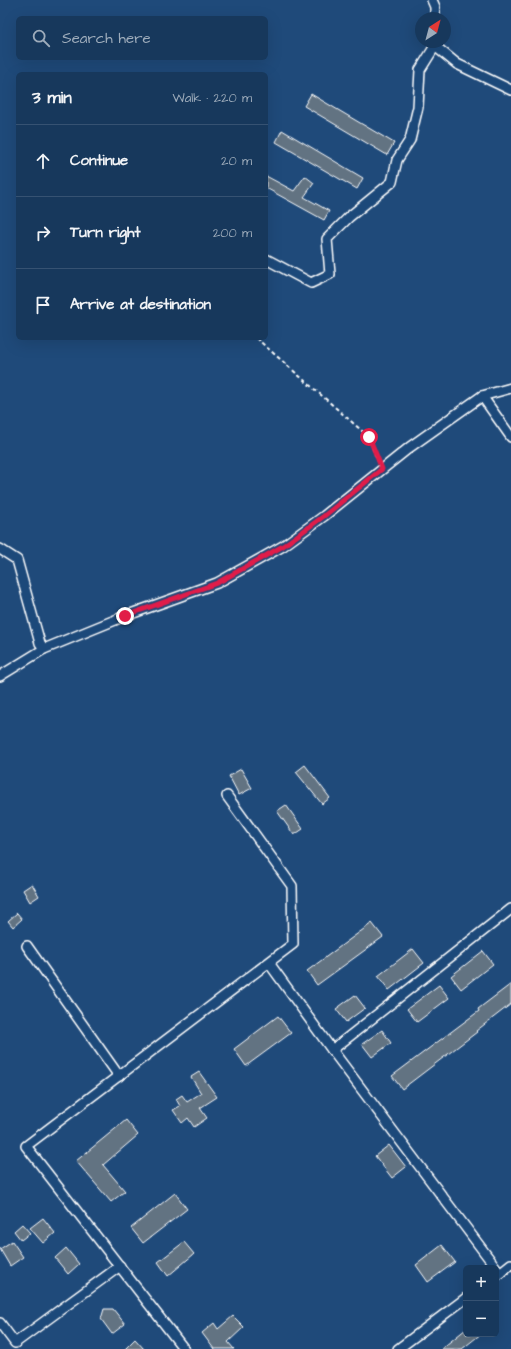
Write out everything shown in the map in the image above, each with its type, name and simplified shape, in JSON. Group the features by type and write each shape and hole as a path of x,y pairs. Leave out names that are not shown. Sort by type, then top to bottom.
{"street":[{"path":"432,0 435,7 435,12"},
{"path":"268,260 311,283 330,274 327,239 349,217 392,182 397,160 410,140 418,107 420,70 433,48"},
{"path":"439,48 457,64 511,90"},
{"path":"0,676 44,649 125,616 217,583 283,546 324,516 410,447 482,396 511,388"},
{"path":"482,396 511,437"},
{"path":"0,549 17,560 40,643 44,649"},
{"path":"184,1349 26,1146 293,944 292,886 227,796"},
{"path":"332,1050 511,909"},
{"path":"27,946 119,1076"},
{"path":"269,963 491,1265"},
{"path":"499,1274 511,1264"},
{"path":"0,1323 11,1346 120,1266"},
{"path":"398,1349 463,1300"}],"path":[{"path":"258,340 369,437 382,469"}],"building":[{"path":"311,94 394,143 387,155 304,106"},
{"path":"282,130 363,178 357,189 276,142"},
{"path":"305,176 314,183 304,197 329,211 324,220 268,189 268,177 294,191"},
{"path":"305,765 330,798 322,804 296,772"},
{"path":"241,769 252,788 239,795 229,776"},
{"path":"286,805 303,829 294,835 277,811"},
{"path":"32,884 39,896 30,902 23,890"},
{"path":"17,913 22,919 13,927 8,921"},
{"path":"372,923 383,937 317,985 307,971"},
{"path":"413,949 424,963 389,990 378,976"},
{"path":"483,951 493,964 461,989 451,976"},
{"path":"511,984 511,1004 402,1089 392,1076 479,1011 478,1009"},
{"path":"439,985 449,998 417,1022 407,1009"},
{"path":"355,995 365,1008 346,1022 336,1009"},
{"path":"278,1016 291,1033 246,1066 234,1049"},
{"path":"382,1030 391,1043 372,1057 362,1044"},
{"path":"199,1072 217,1097 200,1108 207,1118 194,1127 188,1118 182,1123 173,1110 180,1106 176,1099 182,1095 187,1102 201,1093 191,1077"},
{"path":"126,1120 138,1135 103,1165 125,1191 111,1202 76,1161"},
{"path":"389,1145 406,1167 392,1178 375,1156"},
{"path":"175,1193 187,1209 143,1243 131,1228"},
{"path":"43,1218 55,1233 43,1243 30,1228"},
{"path":"22,1224 30,1233 21,1240 14,1231"},
{"path":"12,1241 23,1257 10,1266 0,1249"},
{"path":"184,1242 194,1254 168,1276 158,1262"},
{"path":"442,1245 455,1262 428,1282 416,1265"},
{"path":"66,1248 79,1264 68,1274 55,1258"},
{"path":"104,1309 113,1309 125,1324 112,1334 101,1319"},
{"path":"233,1316 244,1327 228,1342 234,1349 214,1349 202,1333 214,1323 218,1329"},
{"path":"463,1331 463,1337 477,1337 462,1349 441,1349"},
{"path":"135,1339 144,1349 125,1349"}],"route":[{"path":"125,616 217,583 283,546 324,516 382,469 369,437"}]}
